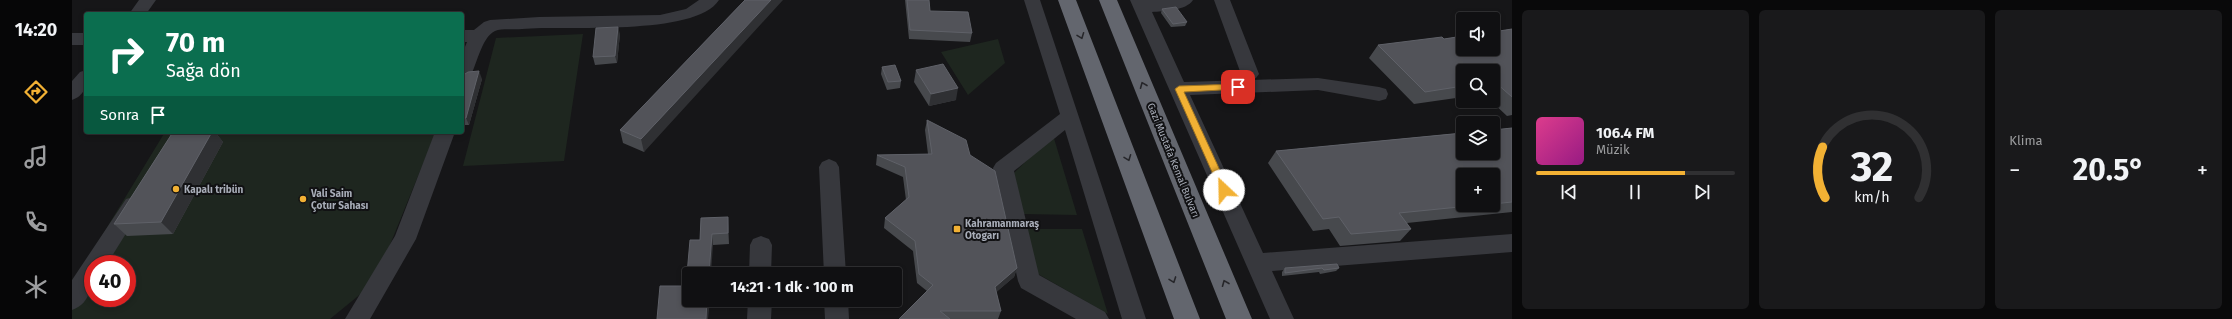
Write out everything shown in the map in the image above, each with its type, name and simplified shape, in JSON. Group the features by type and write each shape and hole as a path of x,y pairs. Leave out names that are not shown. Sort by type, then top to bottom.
{"highway":[{"path":"1067,0 1187,319"},
{"name":"Gazi Mustafa Kemal Bulvarı","path":"1108,0 1239,319"}],"street":[{"path":"139,12 148,0"},
{"path":"464,67 470,36 490,26 660,20 691,13 710,0"},
{"path":"1032,0 1134,319"},
{"path":"1179,0 1166,6 1140,4 1282,319"},
{"path":"1222,0 1250,74"},
{"path":"72,38 84,39"},
{"path":"72,93 84,78"},
{"path":"1179,89 1318,84 1379,94"},
{"path":"1070,116 1003,168 1029,281 1097,319"},
{"path":"357,319 405,239 444,134"},
{"path":"829,167 835,267"},
{"path":"101,255 141,192"},
{"path":"1257,263 1512,243"},
{"path":"760,267 761,245"},
{"path":"72,300 84,281"},
{"path":"759,319 760,307"},
{"path":"836,307 837,319"}],"shaded area":[{"path":"583,34 564,161 463,166 496,38"},
{"path":"998,39 1005,63 968,95 941,52"},
{"path":"164,134 435,134 385,257 363,292 330,319 72,319 72,285 84,265 84,307 136,307 136,255 90,255"},
{"path":"1053,135 1077,215 1023,214 1014,173"},
{"path":"1026,229 1082,229 1108,314 1038,274"}],"building":[{"path":"745,0 771,0 641,139 620,130"},
{"path":"907,0 929,0 930,11 968,12 972,33 910,30"},
{"path":"1176,7 1187,22 1173,24 1162,9"},
{"path":"618,27 615,56 593,57 596,28"},
{"path":"1512,29 1512,97 1500,86 1500,64 1456,64 1456,87 1425,92 1378,45 1442,37 1444,39 1456,37 1456,56 1500,56 1500,31"},
{"path":"943,64 958,88 931,94 916,70"},
{"path":"895,65 901,81 888,82 882,67"},
{"path":"479,71 466,118 464,118 464,75 468,72"},
{"name":"Kahramanmaraş Otogarı","path":"927,120 966,140 970,155 995,171 1017,268 995,287 1001,311 940,311 950,319 899,319 933,285 919,274 915,241 885,218 909,197 905,167 877,155 932,154"},
{"path":"1512,128 1512,202 1500,203 1500,168 1456,168 1456,207 1399,213 1411,229 1351,234 1339,217 1323,219 1276,151 1456,134 1456,160 1500,160 1500,129"},
{"path":"172,134 211,134 161,222 114,224"},
{"path":"728,217 728,233 712,234 710,267 688,267 690,240 700,240 701,218"},
{"path":"1337,264 1339,268 1324,270 1322,268 1285,273 1285,268"},
{"path":"660,286 682,286 682,307 707,307 706,319 657,319"}],"place":[{"name":"Kapalı tribün","path":"176,189"},
{"name":"Vali Saim Çotur Sahası","path":"303,199"},
{"name":"Kahramanmaraş Otogarı","path":"957,229"}],"route":[{"path":"1224,190 1179,89 1238,87"}]}
